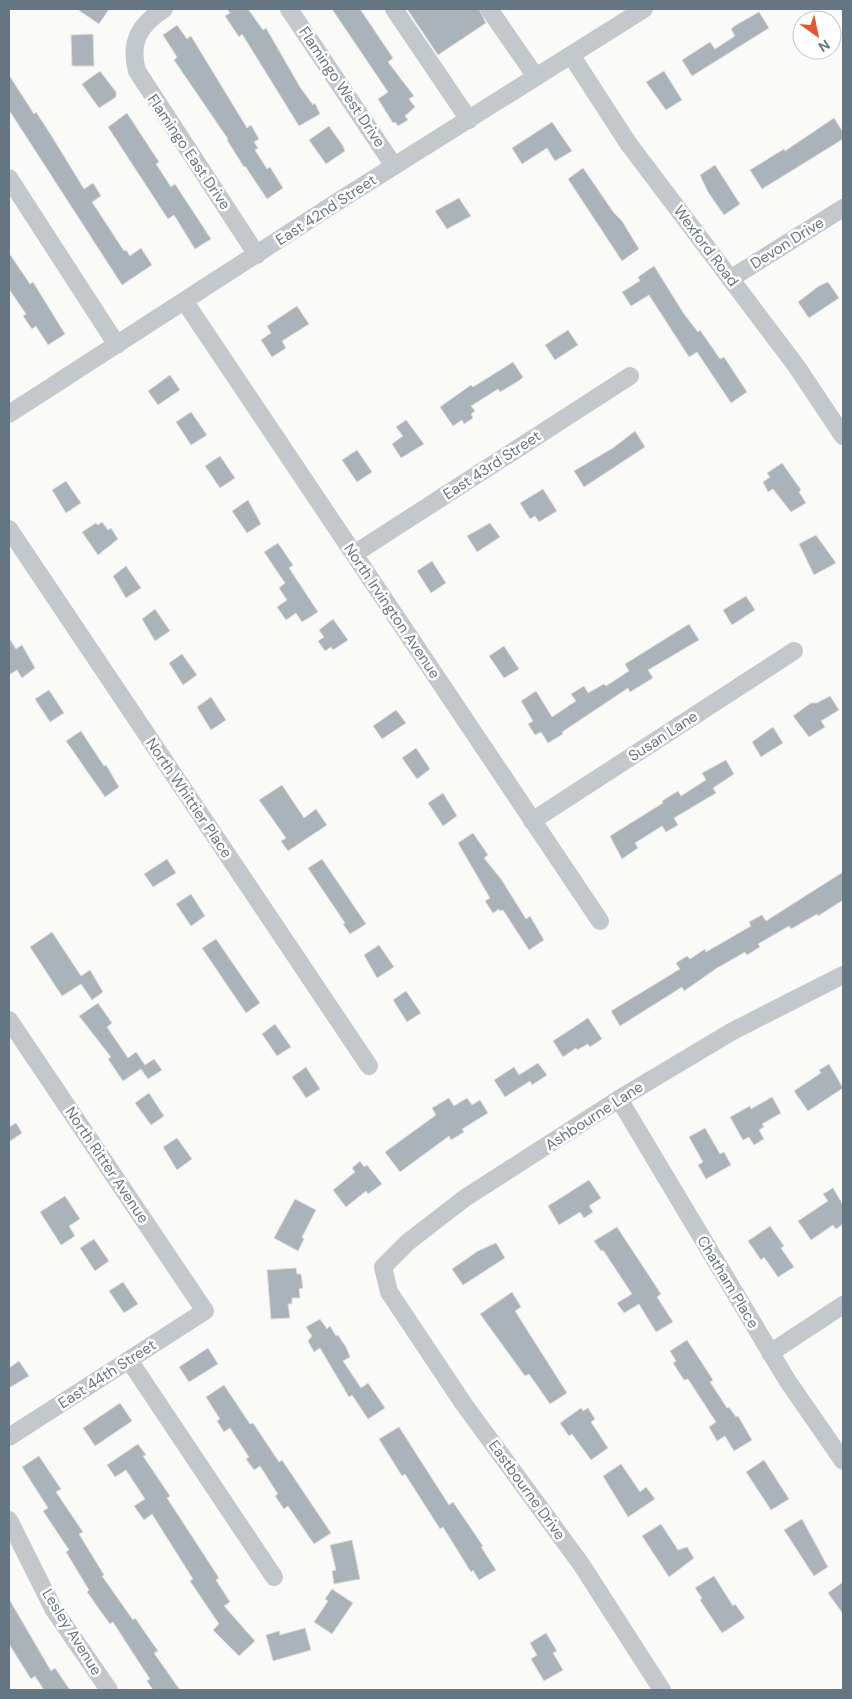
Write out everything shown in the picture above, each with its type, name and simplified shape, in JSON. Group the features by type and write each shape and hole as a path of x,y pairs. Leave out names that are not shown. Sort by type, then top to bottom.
{"street":[{"name":"Flamingo East Drive","path":"164,9 144,24 136,43 134,57 140,77 257,255"},
{"name":"Flamingo West Drive","path":"289,9 394,166"},
{"path":"394,9 469,120"},
{"path":"489,9 536,77"},
{"name":"East 42nd Street","path":"9,414 394,166 644,9"},
{"name":"Wexford Road","path":"571,55 628,143 797,367 843,436"},
{"path":"10,184 117,345"},
{"name":"Devon Drive","path":"730,279 843,208"},
{"name":"North Irvington Avenue","path":"185,302 600,921"},
{"name":"East 43rd Street","path":"354,554 630,376"},
{"name":"North Whittier Place","path":"9,530 368,1066"},
{"name":"Susan Lane","path":"532,821 794,651"},
{"name":"Ashbourne Lane","path":"389,1292 382,1267 408,1242 465,1198 619,1100 731,1032 843,975"},
{"name":"North Ritter Avenue","path":"9,1020 205,1311"},
{"name":"Chatham Place","path":"619,1100 770,1353 843,1461"},
{"name":"Eastbourne Drive","path":"389,1292 463,1403 581,1564 662,1690"},
{"path":"770,1353 843,1305"},
{"name":"East 44th Street","path":"9,1437 205,1311"},
{"path":"129,1360 274,1578"},
{"name":"Lesley Avenue","path":"9,1520 54,1610 108,1690"}],"building":[{"path":"77,9 109,9 99,24"},
{"path":"227,9 248,9 263,30 266,28 300,87 313,105 315,103 320,114 299,126 242,34 239,37 225,16 230,13"},
{"path":"332,9 360,9 393,58 388,62 414,96 409,99 415,107 405,116 408,120 398,126 395,122 393,123 378,99 388,92"},
{"path":"407,9 479,9 486,23 438,55"},
{"path":"759,12 769,28 692,76 682,60 710,42 715,49 735,36 731,29"},
{"path":"177,25 187,39 191,36 247,128 251,125 259,139 254,142 258,148 255,150 267,169 270,167 283,188 267,199 174,60 177,57 163,35"},
{"path":"93,34 94,66 72,66 71,35"},
{"path":"100,71 116,92 116,97 99,108 82,84"},
{"path":"664,71 682,100 666,110 646,82"},
{"path":"9,75 34,114 36,112 84,189 93,183 101,196 92,202 124,251 126,250 130,256 141,248 152,265 122,285 9,110"},
{"path":"127,113 159,162 156,164 171,187 175,184 211,239 195,249 174,215 168,219 108,127"},
{"path":"834,118 843,132 843,139 762,189 750,170 784,149 785,151"},
{"path":"552,122 572,151 555,161 547,148 522,164 512,148"},
{"path":"329,126 345,151 326,164 309,140"},
{"path":"715,165 740,204 724,215 708,192 700,175"},
{"path":"583,168 614,213 622,221 639,249 622,261 568,179"},
{"path":"459,198 471,216 447,229 435,211"},
{"path":"9,253 30,284 33,282 65,334 48,345 36,326 32,329 23,316 26,314 9,289"},
{"path":"654,266 684,314 698,332 700,330 720,359 724,357 747,392 731,403 697,352 689,357 649,295 631,306 622,292 640,281 638,277"},
{"path":"828,282 839,298 809,318 798,302 819,286"},
{"path":"297,306 309,324 282,341 286,348 272,357 261,340 271,333 267,326"},
{"path":"568,330 578,345 555,360 545,345"},
{"path":"513,362 523,377 500,392 498,389 471,406 475,411 471,414 473,418 464,424 462,420 453,426 440,407 471,385 473,387"},
{"path":"170,375 180,390 158,405 148,391"},
{"path":"191,412 207,435 191,445 176,422"},
{"path":"406,420 424,444 401,458 392,444 403,436 396,427"},
{"path":"635,431 645,447 584,487 574,471 613,448"},
{"path":"357,450 372,472 357,482 342,460"},
{"path":"220,456 235,478 220,488 205,466"},
{"path":"782,463 801,490 799,492 806,503 791,512 773,489 768,492 763,482 770,477 767,473"},
{"path":"66,481 81,503 66,513 52,490"},
{"path":"543,489 557,511 539,522 535,516 530,519 520,503"},
{"path":"248,500 261,524 247,533 232,511"},
{"path":"102,522 108,530 111,528 118,539 98,555 82,532 96,523 98,525"},
{"path":"490,523 500,537 477,552 467,536"},
{"path":"816,535 836,563 814,575 799,544"},
{"path":"278,543 293,565 289,568 318,612 302,622 296,613 286,620 277,607 287,600 279,588 285,583 264,552"},
{"path":"432,561 446,583 431,593 417,571"},
{"path":"126,566 141,588 126,598 113,576"},
{"path":"746,596 755,610 732,625 723,610"},
{"path":"155,609 170,631 155,641 142,619"},
{"path":"333,619 348,640 333,650 331,647 325,651 318,641 324,637 319,630"},
{"path":"689,624 699,640 648,670 653,678 630,692 628,688 548,743 541,732 535,735 528,724 533,721 521,701 536,691 552,717 576,701 571,694 584,686 588,693 604,684 606,686 629,671 625,664"},
{"path":"9,638 16,649 22,645 35,668 22,678 17,670 9,675"},
{"path":"504,646 519,669 504,678 489,656"},
{"path":"182,654 197,675 183,685 169,663"},
{"path":"49,690 64,713 50,722 35,699"},
{"path":"830,696 839,710 821,721 825,727 809,737 793,716 811,703 817,703"},
{"path":"211,697 226,720 211,730 197,707"},
{"path":"396,710 406,723 382,739 373,726"},
{"path":"773,727 783,743 761,757 752,742"},
{"path":"81,731 104,766 106,765 119,787 105,797 66,741"},
{"path":"416,748 430,769 417,779 402,758"},
{"path":"726,760 734,774 713,788 716,793 674,818 678,825 666,832 662,826 635,843 638,848 622,859 610,836 663,803 662,801 678,791 681,796 706,780 702,773"},
{"path":"282,785 304,818 316,809 327,825 288,851 281,841 286,838 259,800"},
{"path":"443,793 457,816 443,826 428,803"},
{"path":"473,833 488,855 484,858 501,879 526,919 530,916 544,940 529,950 503,910 500,911 499,909 493,913 485,901 490,898 458,843"},
{"path":"167,859 176,873 153,887 144,874"},
{"path":"322,859 366,924 350,934 343,924 345,923 308,868"},
{"path":"843,872 843,900 818,916 817,914 791,929 789,926 758,944 760,947 747,955 745,952 717,968 684,991 682,987 620,1026 611,1011 680,969 676,963 687,956 690,959 705,949 706,952 751,926 749,922 762,915 766,921"},
{"path":"191,894 205,916 191,926 176,904"},
{"path":"52,932 81,976 90,970 103,992 92,1000 81,984 62,996 30,947"},
{"path":"216,939 260,1003 246,1013 202,948"},
{"path":"379,945 394,967 377,978 364,955"},
{"path":"406,991 421,1013 407,1022 393,1000"},
{"path":"98,1003 112,1023 107,1027 128,1058 136,1052 145,1065 154,1059 162,1070 148,1079 141,1069 123,1081 108,1059 111,1057 79,1016"},
{"path":"588,1018 602,1039 590,1047 588,1044 577,1050 576,1048 563,1057 553,1041"},
{"path":"275,1024 291,1047 277,1056 262,1034"},
{"path":"538,1063 547,1075 532,1085 530,1081 505,1097 494,1080 514,1067 519,1075"},
{"path":"829,1064 843,1088 808,1111 794,1091 821,1073 819,1070"},
{"path":"306,1067 320,1089 306,1098 292,1077"},
{"path":"149,1093 164,1116 151,1125 135,1103"},
{"path":"772,1097 781,1113 762,1124 764,1127 759,1130 764,1139 754,1145 749,1137 743,1140 730,1117 750,1106 751,1109"},
{"path":"449,1098 454,1106 467,1098 472,1105 480,1100 488,1113 462,1129 464,1132 451,1140 449,1136 400,1172 385,1152 436,1115 432,1108"},
{"path":"16,1123 22,1133 9,1142 9,1127"},
{"path":"705,1128 720,1154 724,1152 731,1165 706,1179 698,1165 703,1162 689,1137"},
{"path":"177,1138 192,1159 177,1170 163,1147"},
{"path":"360,1161 364,1167 367,1165 382,1184 368,1194 366,1191 346,1207 333,1190 355,1172 352,1168"},
{"path":"589,1180 601,1198 589,1206 593,1212 584,1218 580,1212 559,1225 548,1206"},
{"path":"833,1188 843,1205 843,1224 836,1229 833,1225 811,1240 798,1221 828,1201 823,1194"},
{"path":"65,1196 80,1219 69,1226 75,1236 61,1245 40,1212"},
{"path":"295,1199 316,1210 302,1237 304,1239 298,1251 274,1238"},
{"path":"770,1226 784,1246 781,1248 794,1267 778,1277 764,1257 761,1260 748,1241"},
{"path":"617,1227 661,1294 657,1297 673,1322 656,1332 639,1304 624,1313 617,1303 632,1294 603,1250 601,1251 594,1241"},
{"path":"94,1239 109,1261 95,1271 80,1248"},
{"path":"496,1243 505,1258 463,1285 452,1269 478,1251"},
{"path":"296,1268 297,1274 301,1274 303,1288 299,1289 300,1298 292,1298 292,1304 288,1304 290,1318 271,1319 267,1270"},
{"path":"123,1282 138,1304 124,1313 109,1291"},
{"path":"512,1292 521,1307 515,1311 567,1393 550,1404 529,1374 525,1376 480,1314"},
{"path":"320,1319 327,1329 330,1326 346,1347 350,1357 343,1361 361,1388 368,1383 385,1408 368,1419 352,1395 349,1397 320,1348 314,1352 308,1341 312,1336 306,1327"},
{"path":"687,1340 713,1380 710,1382 727,1408 729,1407 736,1417 738,1416 752,1440 734,1451 725,1436 717,1441 709,1427 716,1422 688,1379 684,1380 673,1363 676,1361 670,1351"},
{"path":"208,1348 218,1364 189,1382 179,1367"},
{"path":"19,1361 29,1376 9,1388 9,1368"},
{"path":"224,1385 250,1424 253,1423 279,1462 282,1460 331,1533 314,1544 288,1506 284,1509 275,1496 278,1494 260,1466 254,1470 246,1459 249,1457 230,1428 224,1432 217,1421 220,1419 206,1397"},
{"path":"120,1403 132,1421 95,1446 83,1428"},
{"path":"581,1408 583,1411 588,1408 595,1419 591,1422 608,1448 591,1460 572,1434 569,1436 560,1423"},
{"path":"399,1427 449,1505 453,1502 483,1546 481,1547 496,1570 479,1580 473,1570 471,1572 443,1527 440,1529 405,1474 402,1476 379,1439"},
{"path":"138,1444 146,1455 143,1456 170,1496 167,1498 219,1578 216,1580 230,1602 224,1606 255,1641 239,1656 213,1630 219,1624 190,1581 193,1579 152,1514 144,1520 134,1506 145,1499 126,1470 115,1477 107,1465"},
{"path":"39,1456 61,1489 56,1492 83,1532 79,1534 104,1575 102,1576 158,1651 154,1653 180,1690 153,1690 147,1681 150,1679 113,1622 110,1624 87,1592 89,1590 66,1552 69,1550 43,1511 48,1508 22,1467"},
{"path":"764,1460 789,1499 771,1510 746,1472"},
{"path":"621,1464 640,1492 646,1487 655,1499 628,1517 603,1476"},
{"path":"802,1519 828,1567 814,1576 784,1530"},
{"path":"661,1524 678,1550 687,1547 694,1558 669,1577 642,1536"},
{"path":"352,1540 360,1579 334,1584 332,1571 336,1570 330,1545"},
{"path":"714,1576 733,1606 735,1604 745,1618 722,1633 700,1600 702,1598 695,1588"},
{"path":"843,1582 843,1614 828,1593"},
{"path":"332,1589 353,1603 332,1634 314,1622 328,1601 325,1599"},
{"path":"9,1599 51,1671 55,1668 70,1690 44,1690 35,1676 31,1679 9,1644"},
{"path":"305,1628 311,1650 273,1661 266,1635 279,1631 280,1635"},
{"path":"546,1633 557,1651 553,1653 563,1670 544,1681 531,1659 537,1655 530,1643"}]}
